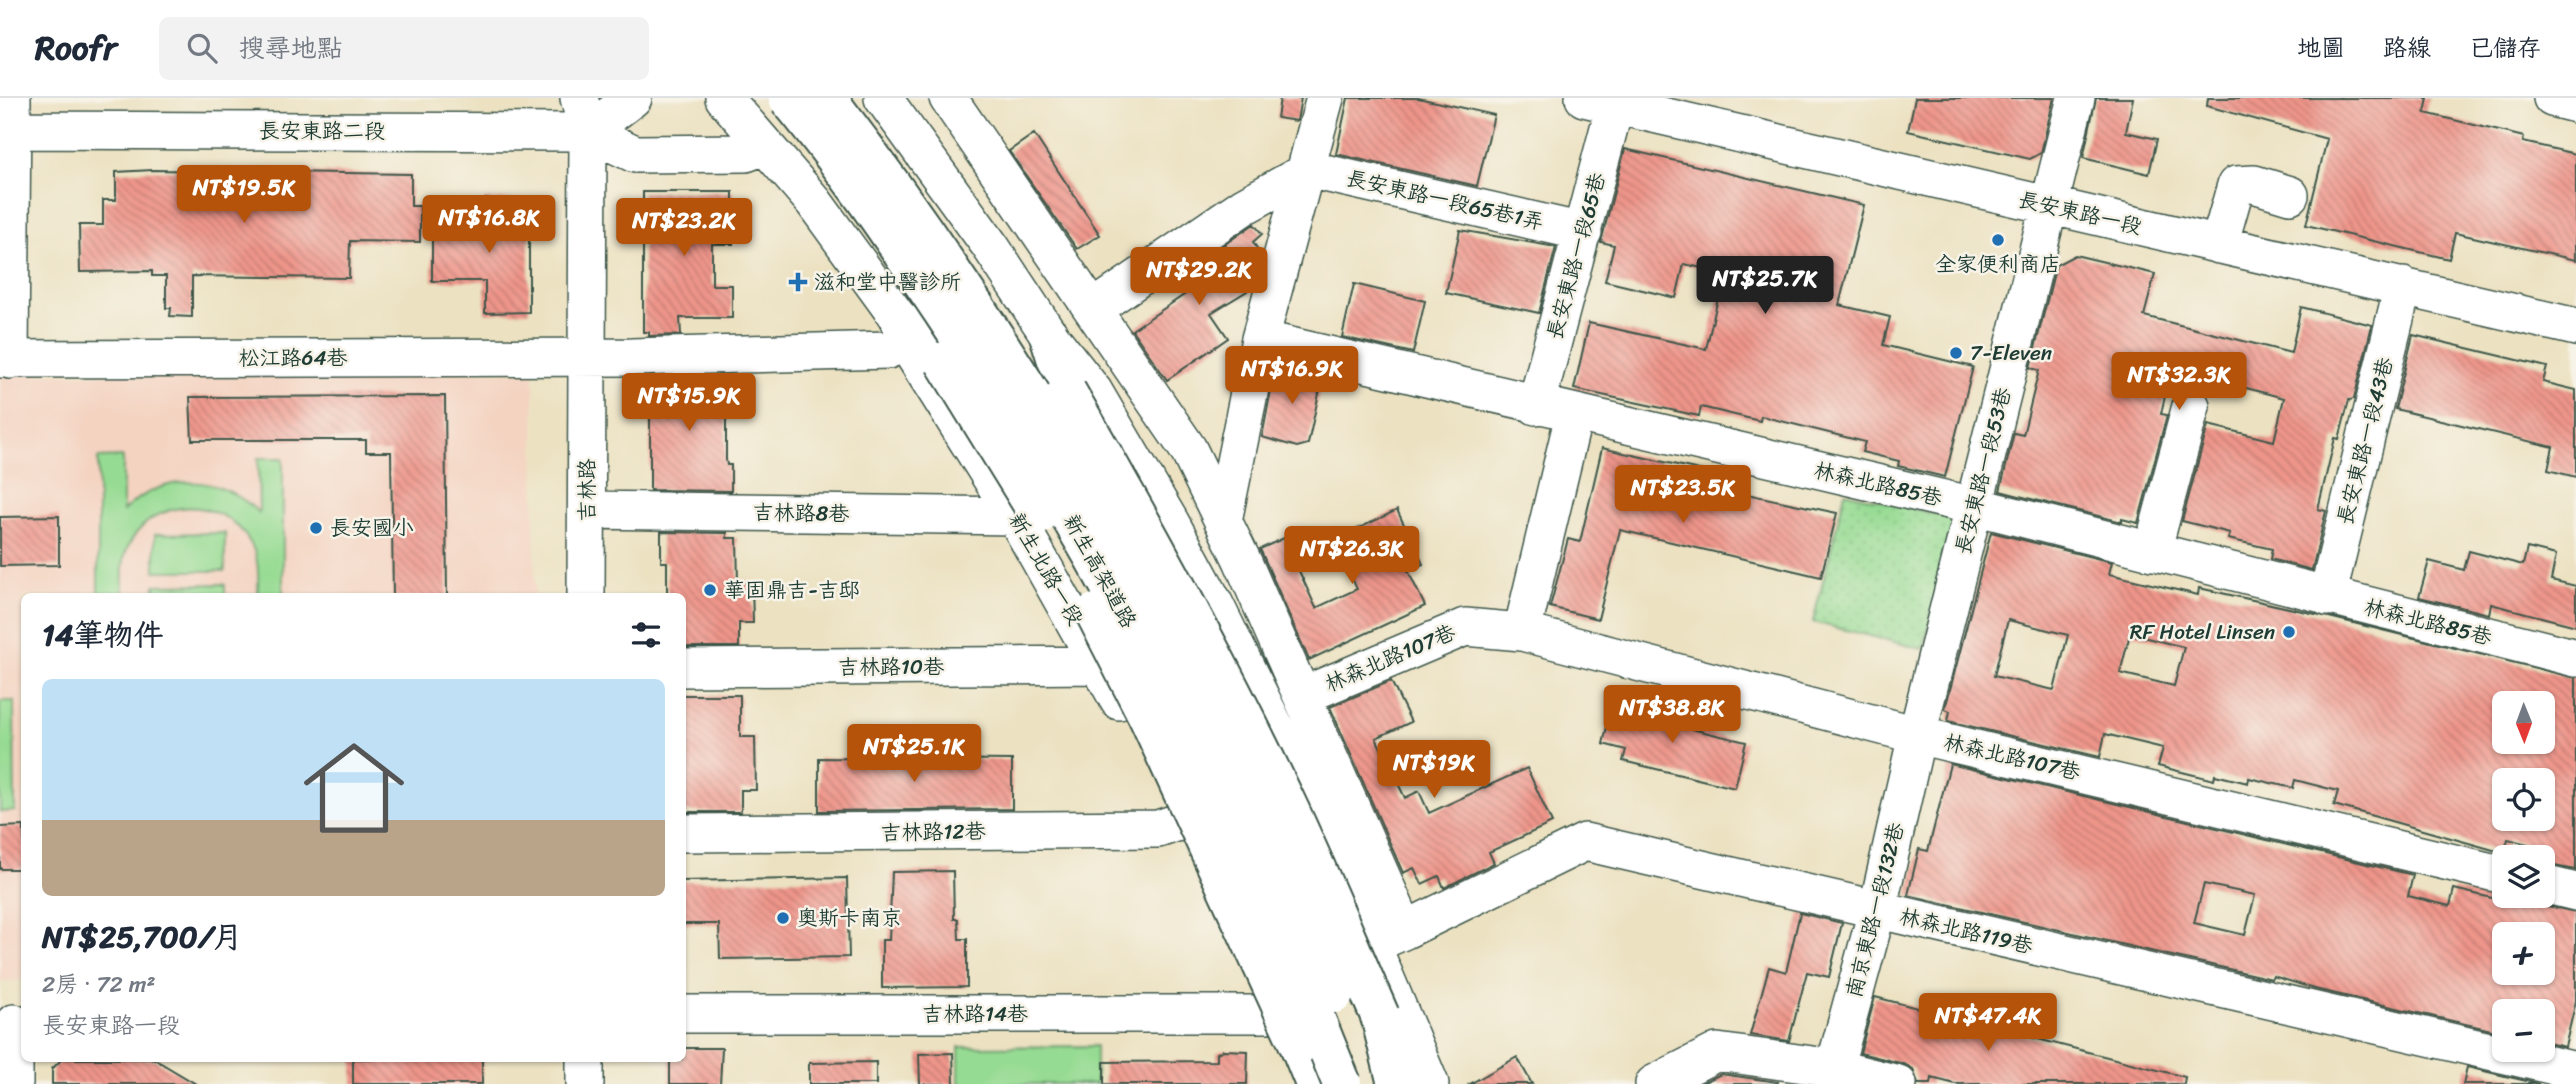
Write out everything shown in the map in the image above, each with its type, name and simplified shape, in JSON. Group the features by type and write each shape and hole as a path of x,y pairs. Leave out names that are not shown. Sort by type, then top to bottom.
{"highway":[{"name":"新生高架道路","path":"788,98 901,250 971,355 1023,435 1110,589 1227,813 1342,1084"},
{"name":"新生高架道路","path":"827,98 955,275 1073,460 1178,645 1274,840 1368,1084"},
{"path":"902,330 941,356 1035,508 1104,631 1148,717 1315,1084"},
{"path":"1049,335 1067,392 1201,630 1285,800 1380,1016 1397,1084"}],"street":[{"path":"583,115 633,98"},
{"name":"新生北路一段","path":"724,98 814,202 902,330 1016,516 1100,665 1182,821 1268,1014 1294,1084"},
{"path":"883,98 991,247 1049,335 1094,392 1214,603 1311,800 1389,937"},
{"path":"948,98 1188,449 1302,696 1389,937 1430,1084"},
{"path":"1223,521 1260,339 1325,98"},
{"name":"長安東路一段53巷","path":"1917,735 2076,98"},
{"path":"2552,98 2576,104"},
{"name":"長安東路一段","path":"1599,102 2576,327"},
{"name":"長安東路一段65巷","path":"1536,406 1583,232 1599,102"},
{"path":"583,115 635,154 746,153 765,146"},
{"name":"長安東路二段","path":"8,119 583,115"},
{"name":"吉林路","path":"583,115 587,358 586,593"},
{"path":"5,360 8,119"},
{"path":"1093,309 1244,206 1306,170"},
{"name":"長安東路一段65巷1弄","path":"1306,170 1583,232"},
{"path":"2219,245 2236,185 2254,184 2290,195"},
{"name":"長安東路一段43巷","path":"2327,597 2403,286"},
{"name":"松江路64巷","path":"5,360 587,358 888,350 902,330"},
{"name":"林森北路85巷","path":"1260,339 1574,415 1974,506 2576,658"},
{"path":"2152,552 2191,406"},
{"path":"1522,632 1574,415"},
{"name":"吉林路8巷","path":"587,510 1016,516"},
{"name":"林森北路107巷","path":"1302,696 1465,627 1522,632 1917,735 2492,872"},
{"name":"吉林路10巷","path":"686,668 1100,665"},
{"name":"南京東路一段132巷","path":"1832,1076 1877,911 1917,735"},
{"path":"1182,821 1215,833 1273,969 1302,975 1287,1003 1315,1084"},
{"name":"吉林路12巷","path":"686,833 1158,829 1182,821"},
{"name":"林森北路119巷","path":"1302,975 1389,937 1585,842 2576,1071"},
{"path":"2555,887 2576,892"},
{"name":"吉林路14巷","path":"686,1014 1268,1014"},
{"path":"13,1023 14,1084"},
{"path":"1654,1084 1717,1052 1832,1076 1898,1084"},
{"path":"585,1062 585,1084"}],"shaded area":[{"name":"長安國小","path":"534,372 535,593 21,593 21,980 0,981 0,374"}],"green space":[{"path":"123,457 123,511 156,489 191,482 226,490 259,513 258,458 283,458 283,593 258,593 256,556 239,528 223,516 206,509 188,508 169,511 152,518 138,531 125,555 123,593 98,593 98,458"},
{"path":"1845,492 1955,519 1923,649 1813,622"},
{"path":"225,533 225,571 155,571 155,534"},
{"path":"225,584 225,593 155,593 155,585"},
{"path":"0,701 14,701 15,811 0,812"},
{"path":"1096,1046 1096,1084 959,1084 959,1047"}],"building":[{"path":"1280,98 1301,98 1297,121 1277,118"},
{"path":"1348,98 1418,98 1494,115 1477,186 1336,154"},
{"path":"1915,98 2054,98 2041,153 2030,159 1908,131"},
{"path":"2096,98 2133,98 2126,132 2157,139 2149,174 2083,158"},
{"path":"2208,98 2428,98 2425,113 2524,137 2523,142 2576,154 2576,260 2455,233 2449,259 2306,225 2327,139 2207,106"},
{"path":"1034,134 1100,235 1077,249 1009,151"},
{"path":"1625,149 1864,205 1839,305 1890,317 1883,345 1973,367 1945,477 1898,466 1899,461 1862,452 1865,442 1761,416 1760,421 1701,407 1699,416 1574,389 1589,323 1706,349 1724,273 1684,264 1676,298 1605,281 1614,245 1601,242"},
{"path":"153,170 411,174 411,206 420,206 420,242 350,241 349,278 192,276 192,317 170,316 171,308 166,308 166,276 152,276 152,271 80,272 79,225 103,225 103,200 116,200 116,172"},
{"path":"643,192 733,192 733,244 712,244 712,285 732,285 732,318 680,318 681,335 649,336 649,332 643,332"},
{"path":"485,199 529,199 529,312 485,313 485,281 432,281 432,225 485,225"},
{"path":"1254,224 1262,234 1253,242 1258,250 1245,258 1254,268 1247,291 1211,313 1228,338 1167,380 1132,330 1190,291 1180,275"},
{"path":"1460,230 1556,247 1539,313 1446,293"},
{"path":"2075,255 2155,274 2144,316 2291,353 2301,307 2372,325 2354,399 2349,400 2339,439 2335,438 2318,509 2326,511 2312,570 2270,559 2272,549 2228,539 2230,533 2182,521 2208,425 2274,441 2284,398 2227,383 2171,369 2161,414 2167,415 2138,523 2122,519 2122,522 2000,491 2014,433 2023,435 2039,370 2030,368 2056,265"},
{"path":"1354,284 1425,301 1413,353 1342,337"},
{"path":"2413,335 2547,367 2543,382 2576,390 2576,477 2548,470 2553,447 2395,409"},
{"path":"1276,364 1323,375 1308,444 1297,447 1262,437"},
{"path":"731,375 731,404 727,404 726,460 727,465 731,465 731,491 650,490 650,377"},
{"path":"445,396 447,593 393,593 391,452 366,452 366,440 192,440 190,397"},
{"path":"1602,448 1726,476 1723,489 1837,513 1821,577 1620,530 1598,619 1550,607 1568,539 1580,542"},
{"path":"1397,510 1423,564 1408,571 1425,606 1309,660 1260,549 1284,538 1316,608 1357,589 1334,540"},
{"path":"59,516 59,565 0,566 0,517"},
{"name":"華固鼎吉-吉邸","path":"661,532 727,533 727,538 737,538 738,583 752,582 753,623 739,623 739,647 686,647 686,593 667,593 667,562 661,562"},
{"path":"1991,532 2112,562 2109,574 2198,595 2199,588 2576,678 2576,870 2555,866 2555,845 2531,845 2508,839 2506,845 2492,845 2492,850 2334,805 2338,791 2295,780 2293,788 2249,778 2248,783 2215,775 2214,780 2158,766 2163,748 2105,734 2100,757 1948,721 1950,711 1945,709","holes":["2008,620 2068,635 2054,690 1994,676","2130,634 2184,647 2174,686 2120,673"]},
{"path":"2527,548 2556,555 2551,580 2576,586 2576,626 2491,604 2489,614 2419,597 2429,561 2464,570 2469,551 2523,565"},
{"path":"1391,681 1411,722 1376,738 1405,798 1419,791 1429,813 1527,768 1552,823 1489,852 1494,863 1444,888 1439,876 1422,884 1414,868 1403,873 1330,707"},
{"path":"1615,692 1642,698 1637,716 1746,742 1735,788 1623,761 1626,750 1603,744"},
{"path":"686,695 740,695 740,737 755,737 756,790 741,790 741,812 686,812"},
{"path":"819,758 1012,760 1012,809 819,811"},
{"path":"1950,764 2413,875 2408,896 2450,906 2454,889 2492,898 2492,908 2555,908 2576,912 2576,1001 2565,1047 2555,1045 2555,999 2492,999 2492,1030 2315,989 2273,976 2272,979 1908,895 1919,849 1928,851","holes":["2204,884 2255,895 2245,935 2194,923"]},
{"path":"21,826 21,869 0,869 0,827"},
{"path":"953,871 954,919 958,919 959,939 967,939 967,987 882,988 882,940 889,940 892,872"},
{"name":"奧斯卡南京","path":"847,878 849,957 720,959 719,924 686,924 686,881"},
{"path":"1800,913 1842,923 1829,977 1807,972 1789,1041 1750,1035 1769,967 1786,972"},
{"path":"1875,997 2185,1077 2184,1084 1955,1084 1932,1078 1931,1084 1918,1084 1913,1069 1904,1064 1860,1053"},
{"path":"686,1048 722,1048 720,1084 670,1084 670,1062 686,1062"},
{"path":"1223,1050 1248,1051 1247,1084 1104,1084 1104,1062 1217,1061 1217,1053"},
{"path":"953,1053 954,1084 920,1084 919,1054"},
{"path":"1517,1057 1532,1084 1470,1084"},
{"path":"59,1062 159,1062 196,1084 52,1084 52,1069"},
{"path":"353,1062 482,1062 482,1084 353,1084"},
{"path":"876,1062 876,1084 809,1084 809,1063"},
{"path":"2467,1067 2539,1084 2463,1084"},
{"path":"1721,1074 1778,1082 1700,1084"}],"place":[{"name":"全家便利商店","path":"1998,240"},
{"name":"滋和堂中醫診所","path":"798,282"},
{"name":"7-Eleven","path":"1956,353"},
{"name":"長安國小","path":"316,528"},
{"name":"華固鼎吉-吉邸","path":"710,590"},
{"name":"RF Hotel Linsen","path":"2289,632"},
{"name":"奧斯卡南京","path":"783,918"}]}
